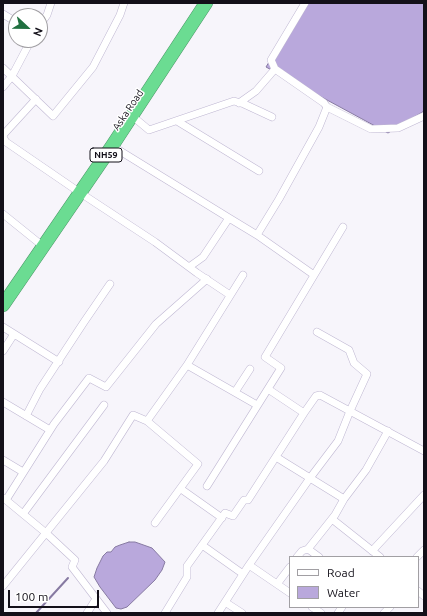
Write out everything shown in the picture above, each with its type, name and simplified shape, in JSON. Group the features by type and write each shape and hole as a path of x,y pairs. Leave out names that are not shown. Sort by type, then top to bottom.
{"highway":[{"name":"Aska Road","path":"4,300 39,243 77,191 200,3"},
{"name":"NH59","path":"4,300 77,191 112,146 206,3"}],"street":[{"path":"3,68 53,116 93,67 120,15 124,3"},
{"path":"305,3 271,60 275,69 324,103 327,107 371,129 398,128 424,116"},
{"path":"3,87 12,76 27,48"},
{"path":"239,102 256,91 275,69"},
{"path":"36,99 4,134 3,137 6,142 155,242 230,295"},
{"path":"132,115 149,130 234,102 239,102 272,117"},
{"path":"257,235 319,127 327,107"},
{"path":"177,120 259,171"},
{"path":"112,146 257,235 314,275"},
{"path":"3,214 39,243"},
{"path":"189,267 203,257 229,218"},
{"path":"207,486 281,368 265,357 343,227"},
{"path":"147,421 187,365 243,275"},
{"path":"107,613 72,566 75,560 46,533 5,499 54,424 89,378 106,387 156,324 207,279"},
{"path":"26,416 38,393 110,284"},
{"path":"3,326 59,362"},
{"path":"218,613 249,565 310,478 338,442 367,374 354,364 349,350 317,332"},
{"path":"3,351 14,334"},
{"path":"187,365 257,405"},
{"path":"235,392 250,369"},
{"path":"268,389 304,413"},
{"path":"165,613 186,577 187,566 225,513 233,516 244,500 248,500 316,396 320,395 424,451"},
{"path":"3,402 50,430"},
{"path":"23,514 104,405"},
{"path":"3,586 104,461 133,415 147,421 198,464 155,523"},
{"path":"299,556 302,551 308,548 332,519 344,499 366,470 388,431"},
{"path":"276,457 344,499"},
{"path":"3,460 23,472"},
{"path":"181,489 222,518"},
{"path":"372,551 424,495"},
{"path":"332,519 379,556"},
{"path":"202,545 243,574"},
{"path":"308,548 318,556"},
{"path":"249,565 289,592"},
{"path":"277,584 289,568"},
{"path":"87,613 96,599"},
{"path":"225,602 242,613"}],"water":[{"path":"305,3 424,3 424,111 388,133 266,67"},
{"path":"129,542 135,542 152,548 165,562 162,570 155,580 127,607 121,609 116,608 94,577 103,556 107,552 111,552 115,547"}],"waterway":[{"path":"36,613 68,578"}]}
